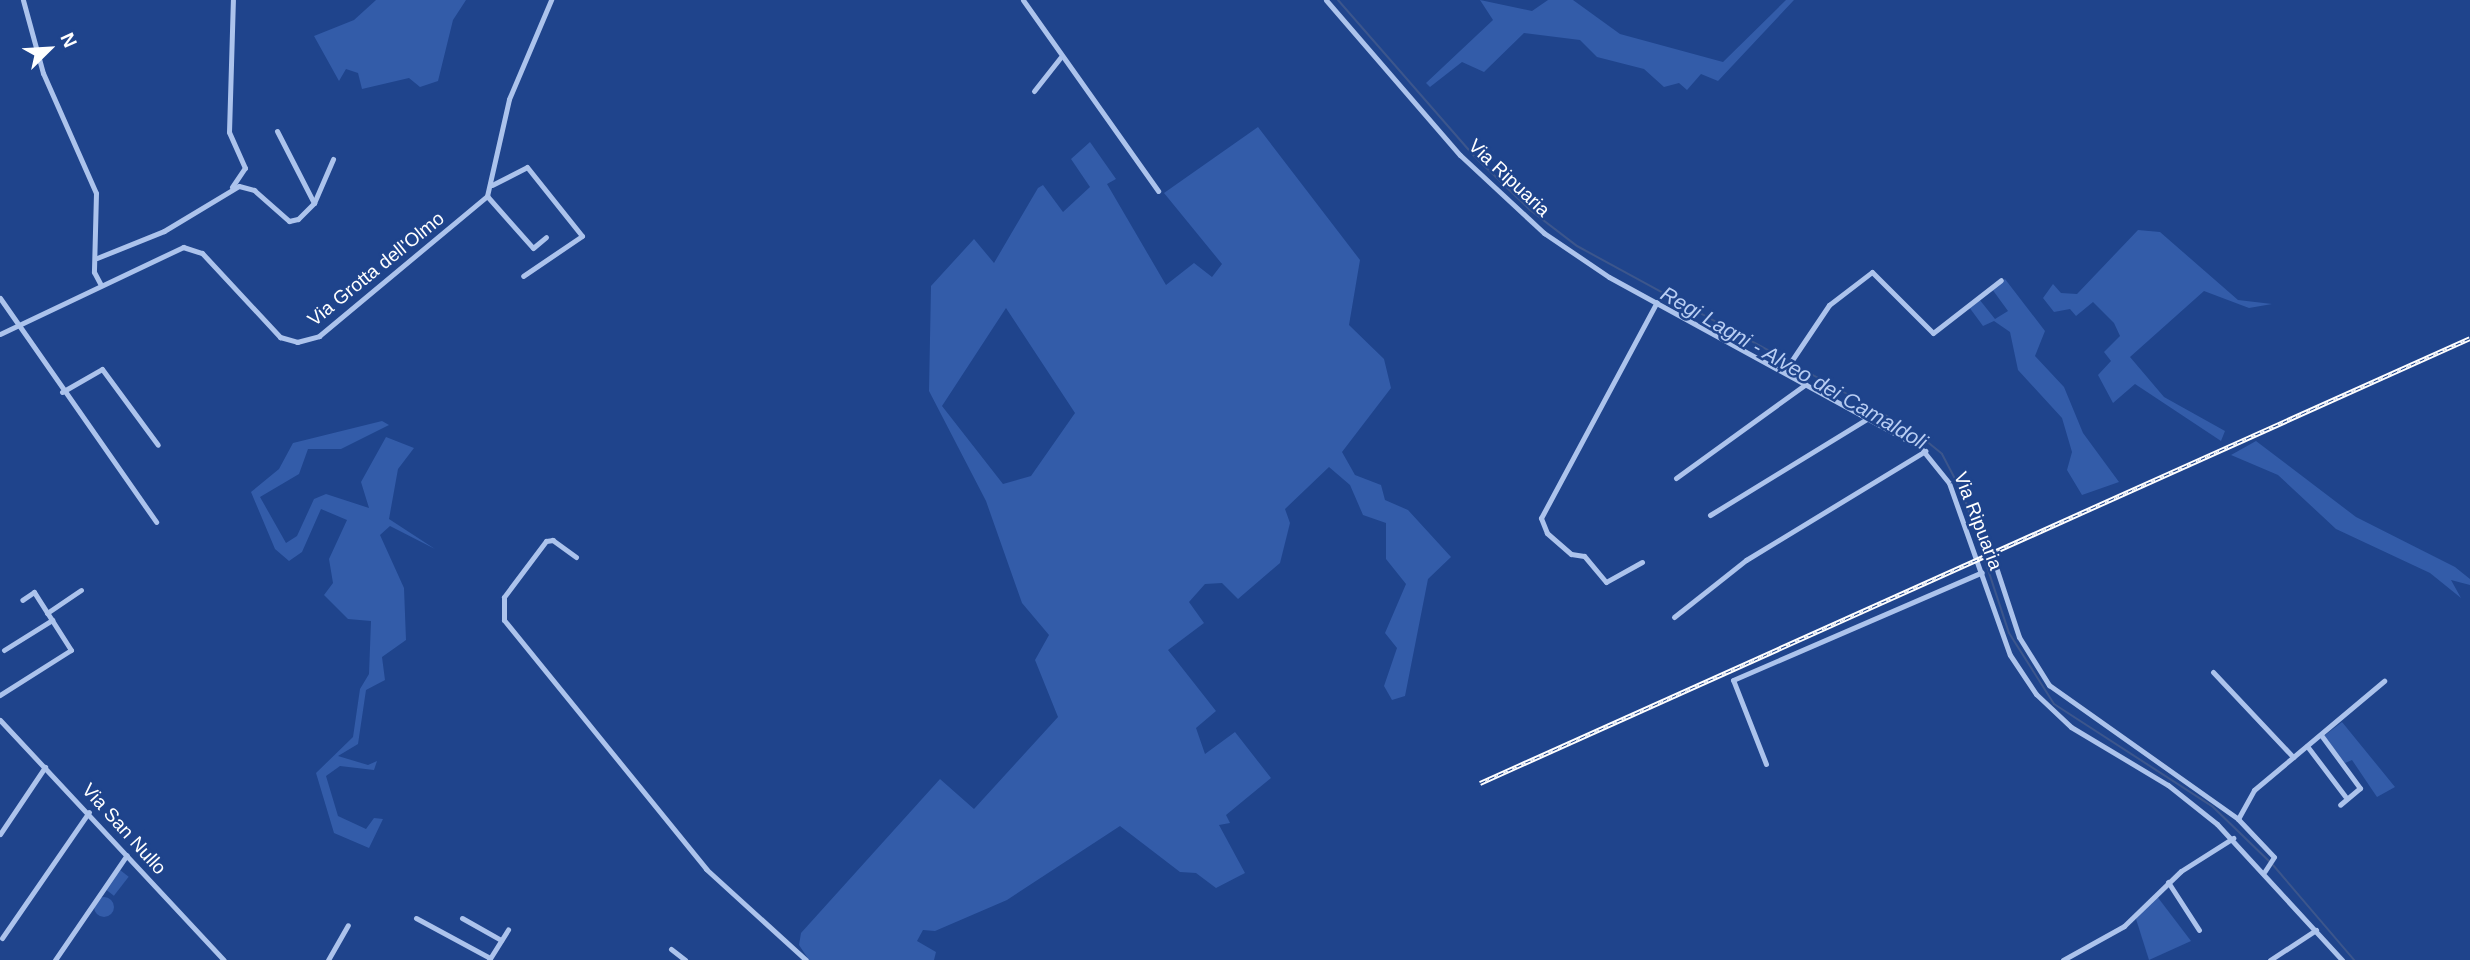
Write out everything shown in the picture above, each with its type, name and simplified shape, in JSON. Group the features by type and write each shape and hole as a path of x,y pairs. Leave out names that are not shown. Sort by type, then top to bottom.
{"street":[{"path":"23,0 43,73 96,193 97,258 94,272 101,285"},
{"path":"230,189 245,168 229,132 233,0"},
{"name":"Via Grotta dell'Olmo","path":"0,334 177,248 195,248 275,334 310,341 487,196 492,185 509,99 551,0"},
{"path":"1023,0 1060,58 1158,191"},
{"name":"Via Ripuaria","path":"1326,0 1492,188 1578,257 1785,370 1925,452 1949,483 2010,655 2046,707 2168,785 2269,867 2342,960"},
{"path":"1034,90 1060,58"},
{"path":"277,131 314,203"},
{"path":"97,258 164,231 230,189 246,185 289,221 314,203 332,159"},
{"path":"492,185 527,167 582,236 523,276"},
{"path":"487,196 533,248 546,237"},
{"path":"1785,370 1829,305 1872,272 1933,333 2001,280"},
{"path":"0,298 62,392 156,522"},
{"path":"1642,562 1606,582 1584,556 1571,554 1547,533 1541,517 1657,302"},
{"path":"62,392 102,369 158,445"},
{"path":"1675,478 1806,384"},
{"path":"1710,515 1868,418"},
{"path":"1674,617 1746,560 1925,452"},
{"path":"576,557 553,540 545,541 504,597 504,620 706,869 806,960"},
{"path":"1995,564 2019,637 2054,692 2238,819 2269,867"},
{"path":"1766,764 1733,680 1982,572"},
{"path":"47,613 81,590"},
{"path":"0,695 71,650 34,592 22,600"},
{"path":"4,650 52,620"},
{"path":"2213,671 2293,757"},
{"path":"2238,819 2254,790 2384,681"},
{"name":"Via San Nullo","path":"0,720 89,812 224,960"},
{"path":"2321,735 2360,788 2340,805"},
{"path":"2307,746 2345,796"},
{"path":"0,834 45,767"},
{"path":"2,938 89,812"},
{"path":"2064,959 2124,926 2168,882 2233,838"},
{"path":"55,960 127,855"},
{"path":"2168,882 2199,930"},
{"path":"416,918 490,959 508,929"},
{"path":"462,918 501,940"},
{"path":"328,960 348,925"},
{"path":"2270,960 2316,930"},
{"path":"671,949 685,960"}],"shaded area":[{"path":"376,0 466,0 453,20 438,81 420,87 409,78 362,89 358,73 346,69 339,81 314,36 354,20"},
{"path":"1480,0 1532,11 1548,0 1573,0 1620,34 1723,62 1786,0 1794,0 1718,81 1701,74 1687,90 1679,83 1664,87 1644,69 1597,57 1580,40 1524,33 1484,72 1462,62 1430,87 1426,83 1493,20"},
{"path":"1258,127 1360,260 1349,325 1384,359 1391,388 1342,452 1355,475 1381,485 1385,500 1408,510 1451,557 1428,579 1405,696 1392,700 1384,686 1397,648 1385,633 1406,584 1386,559 1386,523 1363,515 1350,485 1329,467 1285,509 1290,523 1280,563 1238,599 1222,583 1205,584 1189,602 1204,623 1168,650 1216,711 1196,728 1205,754 1235,732 1271,778 1226,815 1230,823 1219,825 1245,873 1216,888 1196,873 1180,872 1120,826 1007,900 935,931 923,930 917,941 936,952 934,960 809,960 799,945 801,933 940,779 974,809 1058,717 1035,660 1049,635 1022,603 986,501 929,391 931,286 974,239 994,263 1038,188 1043,185 1063,212 1090,187 1071,159 1090,142 1116,179 1107,184 1166,285 1194,263 1212,277 1222,264 1164,193","holes":["1006,308 1075,413 1031,476 1003,484 942,406"]},
{"path":"2138,230 2160,232 2238,300 2272,304 2249,308 2204,291 2130,357 2164,397 2225,431 2221,441 2135,384 2113,403 2098,375 2111,361 2104,352 2120,336 2114,323 2093,302 2076,316 2070,309 2054,312 2043,298 2053,284 2061,293 2077,294"},
{"path":"2005,279 2045,331 2035,356 2064,387 2083,433 2119,482 2082,495 2067,470 2072,452 2062,418 2018,370 2010,332 1994,321 1983,326 1969,307 1979,299 1995,319 2008,311 1992,289"},
{"path":"382,421 389,425 341,449 308,449 299,474 260,497 286,543 297,536 314,499 326,494 369,508 361,482 386,437 414,448 398,469 389,519 435,549 390,526 380,535 404,588 406,640 382,657 385,680 366,690 358,744 338,756 368,765 377,761 374,770 340,766 326,776 338,816 366,829 374,818 383,819 369,848 334,833 316,773 353,737 360,689 369,674 371,621 348,619 324,595 333,583 329,559 347,520 321,509 302,552 289,561 275,549 251,492 279,469 293,443"},
{"path":"2256,441 2356,517 2455,567 2470,579 2470,585 2451,580 2461,598 2430,573 2336,529 2278,475 2231,455"},
{"path":"2342,722 2395,787 2377,797 2352,760 2345,763 2324,736"},
{"path":"120,870 129,877 114,896 105,889"},
{"path":"2156,895 2191,941 2149,960 2136,919"},
{"path":"104,897 111,900 114,907 111,914 104,917 97,914 94,907 97,900"}],"waterway":[{"name":"Regi Lagni - Alveo dei Camaldoli","path":"1338,0 1475,157 1530,210 1577,246 1788,361"},
{"name":"Regi Lagni - Alveo dei Camaldoli","path":"1793,364 1914,431 1942,454 1963,494 2009,633 2054,704 2213,807 2269,861"},
{"name":"Regi Lagni - Alveo dei Camaldoli","path":"2273,865 2354,960"}],"railway":[{"path":"1480,783 2470,338"}]}
